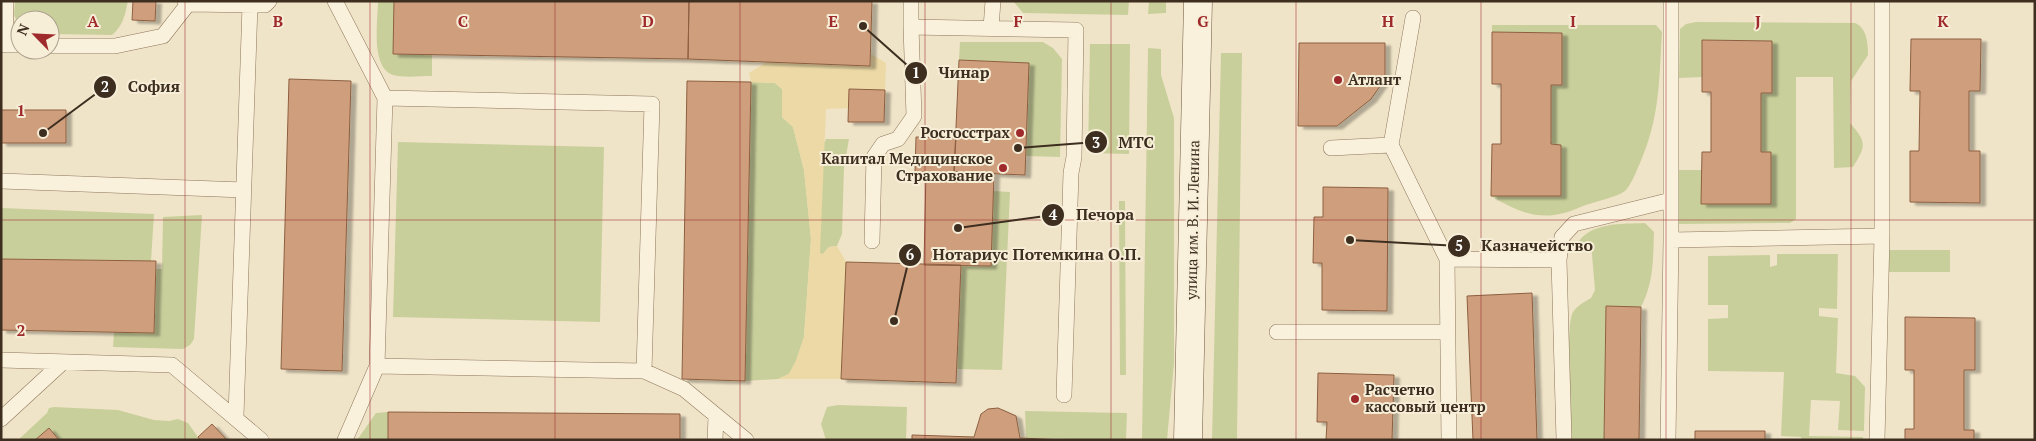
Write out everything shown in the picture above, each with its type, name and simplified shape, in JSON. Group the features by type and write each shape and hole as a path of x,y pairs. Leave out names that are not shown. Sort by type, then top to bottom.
{"main road":[{"name":"улица им. В. И. Ленина","path":"1188,440 1198,1"}],"lane":[{"path":"6,1 5,45 10,45"},
{"path":"60,46 115,46 163,36 186,3 265,5 269,1"},
{"path":"335,1 385,98 377,366 344,440"},
{"path":"872,241 874,157 883,144 898,138 914,116 912,1"},
{"path":"992,28 993,1"},
{"path":"1668,440 1671,240 1671,1"},
{"path":"1878,440 1882,236 1882,1"},
{"path":"236,416 250,5"},
{"path":"1413,18 1391,145 1447,259 1448,440"},
{"path":"911,27 1076,30 1074,157 1070,173 1064,395"},
{"path":"385,98 652,104 644,371"},
{"path":"1331,148 1391,145"},
{"path":"1,182 244,190"},
{"path":"1564,440 1559,260 1562,237 1574,224 1671,200"},
{"path":"1671,240 1882,236"},
{"path":"1447,259 1559,260"},
{"path":"1277,332 1448,332"},
{"path":"1,360 172,365 236,416 261,440"},
{"path":"1,419 63,362"},
{"path":"377,366 644,371 684,389 746,440"},
{"path":"715,440 716,416"}],"green space":[{"path":"15,1 128,1 125,16 116,32 112,35 60,34 60,10 14,10"},
{"path":"378,1 394,1 432,54 432,76 397,76 386,70 381,63 378,53"},
{"path":"1013,1 1129,1 1128,15 1023,13"},
{"path":"1149,1 1166,1 1166,13 1148,14"},
{"path":"1696,22 1855,23 1864,32 1868,55 1851,81 1850,123 1863,144 1853,167 1834,168 1833,77 1796,77 1796,219 1790,223 1678,224 1677,170 1702,170 1702,204 1771,204 1771,153 1761,152 1761,93 1772,93 1772,41 1703,40 1702,77 1679,78 1680,29 1686,24"},
{"path":"1492,25 1656,25 1662,32 1655,114 1647,146 1632,181 1623,193 1570,211 1547,216 1525,212 1491,196 1561,196 1561,145 1551,144 1551,85 1562,85 1562,33 1492,32"},
{"path":"960,42 1043,42 1053,48 1062,59 1060,157 1026,156 1029,63 959,60"},
{"path":"1090,44 1130,44 1129,154 1088,153"},
{"path":"1148,48 1161,49 1161,75 1174,118 1174,363 1167,440 1142,440"},
{"path":"1221,53 1242,53 1237,440 1212,440"},
{"path":"751,82 775,83 782,89 782,117 793,127 804,170 811,239 804,337 796,361 789,374 778,379 745,381"},
{"path":"826,139 849,139 844,168 842,234 837,246 829,247 823,254 820,254 822,147"},
{"path":"398,142 604,147 600,322 393,317"},
{"path":"993,191 1010,192 1002,370 957,369 960,265 991,266"},
{"path":"1119,201 1125,201 1126,375 1120,375"},
{"path":"1,208 154,214 151,261 1,259"},
{"path":"202,215 194,339 190,345 183,349 113,347 114,332 154,333 156,269 162,269 163,217"},
{"path":"1645,223 1654,232 1651,279 1641,307 1606,307 1604,440 1571,440 1569,335 1571,321 1573,312 1591,298 1595,290 1591,243 1577,244 1583,237 1598,228 1617,224"},
{"path":"1887,250 1950,250 1950,272 1887,272"},
{"path":"1777,254 1838,254 1837,309 1819,308 1819,316 1838,318 1836,373 1855,376 1865,387 1864,431 1838,430 1840,401 1811,400 1809,436 1863,437 1863,440 1802,440 1801,437 1781,436 1784,372 1708,371 1708,319 1728,318 1728,305 1708,305 1708,256 1770,255 1770,267 1777,265"},
{"path":"838,405 907,407 906,440 826,440 821,424 827,407"},
{"path":"49,408 118,410 154,420 169,421 178,419 188,423 200,440 59,440 49,428 35,440 18,440 47,413"},
{"path":"1025,411 1127,413 1126,440 1026,438"},
{"path":"388,412 388,440 357,440 376,413"}],"sand":[{"path":"871,54 886,63 885,90 849,89 849,108 826,109 820,253 823,254 829,247 837,246 846,262 841,379 778,379 789,374 796,361 804,337 811,239 804,170 793,127 782,117 782,89 775,83 751,82 749,73 767,62 870,66"}],"building":[{"path":"133,1 156,1 155,21 132,20"},
{"path":"394,1 689,1 688,59 393,54"},
{"path":"689,1 872,1 870,66 688,59"},
{"path":"1492,32 1562,33 1562,85 1551,85 1551,144 1561,145 1561,196 1491,196 1492,144 1501,144 1501,84 1492,84"},
{"path":"1911,39 1981,39 1980,91 1969,91 1969,151 1980,151 1980,203 1910,202 1910,151 1919,151 1920,91 1910,91"},
{"path":"1702,40 1772,41 1772,93 1761,93 1761,152 1771,152 1771,204 1701,204 1702,152 1711,152 1711,92 1702,92"},
{"path":"1299,43 1385,43 1385,79 1371,99 1337,126 1298,126"},
{"path":"959,60 1029,63 1025,175 954,172"},
{"path":"289,79 351,81 342,371 281,369"},
{"path":"687,81 751,82 745,381 682,379"},
{"path":"849,89 885,90 884,122 848,122"},
{"path":"1,110 66,110 66,143 1,143"},
{"path":"916,137 956,138 954,172 994,173 991,266 924,265 926,172 915,172"},
{"path":"1323,187 1388,188 1387,311 1322,310 1322,263 1313,263 1314,217 1323,217"},
{"path":"1,259 156,261 154,333 1,330"},
{"path":"846,262 961,265 956,383 841,379"},
{"path":"1532,293 1537,440 1473,440 1467,296"},
{"path":"1606,306 1641,307 1639,440 1604,440"},
{"path":"1905,317 1975,318 1975,370 1964,370 1964,430 1974,430 1974,440 1905,440 1905,429 1914,429 1914,370 1905,370"},
{"name":"Расчетно кассовый центр","path":"1318,373 1394,375 1392,440 1326,440 1327,422 1317,422"},
{"path":"998,408 1016,416 1020,438 1065,440 912,440 912,435 974,437 981,414 988,409"},
{"path":"388,412 680,414 680,440 388,440"},
{"path":"212,424 227,440 200,440 198,437"},
{"path":"49,428 59,440 35,440"},
{"path":"1695,431 1765,431 1765,440 1695,440"}],"place":[{"name":"Чинар","path":"863,26"},
{"name":"Атлант","path":"1338,80"},
{"name":"София","path":"43,133"},
{"name":"Росгосстрах","path":"1020,133"},
{"name":"МТС","path":"1018,148"},
{"name":"Капитал Медицинское Страхование","path":"1003,168"},
{"name":"Печора","path":"958,228"},
{"name":"Казначейство","path":"1350,240"},
{"name":"Нотариус Потемкина О.П.","path":"894,321"},
{"name":"Расчетно кассовый центр","path":"1355,399"}]}
